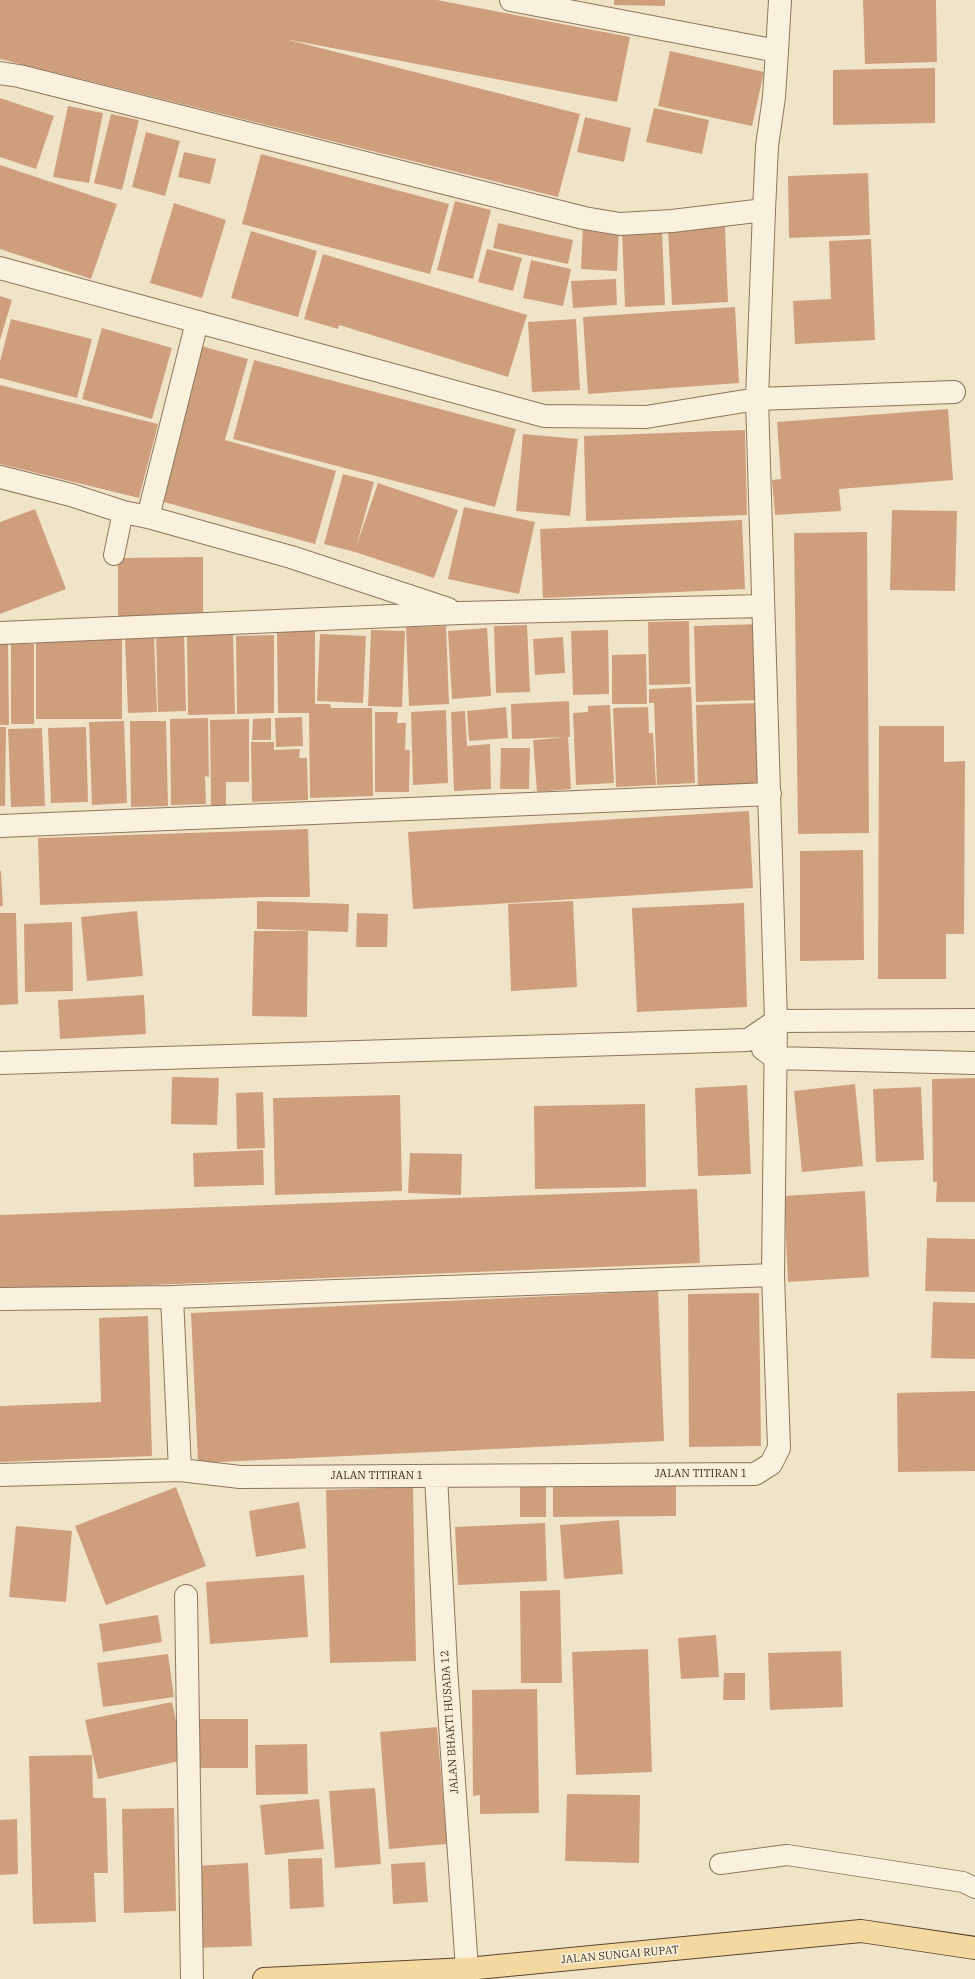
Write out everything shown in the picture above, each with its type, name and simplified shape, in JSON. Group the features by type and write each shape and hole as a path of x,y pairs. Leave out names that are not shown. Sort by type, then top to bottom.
{"main road":[{"name":"JALAN SUNGAI RUPAT","path":"264,1979 466,1968 861,1931 975,1948"}],"street":[{"path":"511,0 586,7 777,50"},
{"path":"0,1299 172,1297 773,1275 776,1021 757,399 767,146 774,97 780,0"},
{"path":"0,73 26,78 584,218 620,224 672,221 764,210"},
{"path":"0,268 544,416 646,417 757,399 954,392"},
{"path":"148,517 197,322"},
{"path":"0,477 71,495 123,512 148,517 291,556 460,613"},
{"path":"0,633 460,613 764,606"},
{"path":"0,826 770,794"},
{"path":"0,1063 748,1040 776,1021 975,1020"},
{"path":"748,1040 775,1058 975,1063"},
{"name":"JALAN TITIRAN 1","path":"0,1475 180,1470 240,1477 755,1474 771,1464 779,1448 773,1275"},
{"path":"172,1297 180,1470"},
{"name":"JALAN BHAKTI HUSADA 12","path":"436,1476 446,1667 466,1968"},
{"path":"186,1596 192,1979"}],"lane":[{"path":"114,555 123,512"},
{"path":"720,1864 787,1855 962,1882 975,1888"}],"building":[{"path":"0,0 437,0 630,37 617,102 285,39 580,114 558,197 0,59"},
{"path":"614,0 665,0 665,6 614,5"},
{"path":"863,0 936,0 937,62 865,64"},
{"path":"670,51 764,72 752,126 658,106"},
{"path":"935,68 935,123 833,125 833,70"},
{"path":"0,98 54,116 36,169 0,157"},
{"path":"68,106 103,113 89,183 53,177"},
{"path":"654,108 709,120 702,154 646,142"},
{"path":"111,114 139,120 122,190 94,183"},
{"path":"585,117 631,128 624,162 577,152"},
{"path":"146,132 180,141 165,196 132,187"},
{"path":"184,152 216,159 210,184 178,177"},
{"path":"261,154 449,204 430,274 242,224"},
{"path":"0,165 117,204 91,279 0,249"},
{"path":"868,173 870,235 789,238 788,176"},
{"path":"455,201 491,210 473,279 437,270"},
{"path":"174,203 226,220 202,298 150,283"},
{"path":"498,223 573,240 568,264 493,248"},
{"path":"583,226 619,228 617,271 581,269"},
{"path":"725,227 728,302 672,305 668,230"},
{"path":"662,230 665,305 625,307 622,231"},
{"path":"251,231 317,251 298,317 231,298"},
{"path":"871,239 875,340 795,344 793,301 831,299 829,241"},
{"path":"487,249 522,258 513,291 478,282"},
{"path":"323,254 527,315 508,377 339,325 338,329 304,319"},
{"path":"531,260 571,269 563,306 523,298"},
{"path":"616,279 617,305 573,308 571,281"},
{"path":"0,296 12,300 0,340"},
{"path":"735,307 739,383 588,394 583,317"},
{"path":"11,319 92,339 77,398 0,378 0,361"},
{"path":"576,319 580,390 532,392 528,322"},
{"path":"102,328 172,348 152,419 82,399"},
{"path":"201,346 248,359 225,440 336,471 315,544 157,500"},
{"path":"254,360 516,429 495,507 233,439"},
{"path":"0,385 158,424 139,498 0,464"},
{"path":"948,409 953,480 839,489 841,511 775,515 772,480 781,479 777,422"},
{"path":"745,430 747,515 586,521 584,436"},
{"path":"523,434 578,439 570,516 516,511"},
{"path":"343,474 374,482 356,547 378,483 458,510 434,578 355,552 324,544"},
{"path":"464,507 535,522 519,594 448,579"},
{"path":"35,509 66,589 0,614 0,522"},
{"path":"892,510 957,511 955,591 890,590"},
{"path":"742,520 745,589 543,598 540,529"},
{"path":"867,532 869,833 798,834 794,533"},
{"path":"203,557 203,617 118,619 118,558"},
{"path":"689,621 690,684 649,685 648,622"},
{"path":"760,624 761,700 696,702 694,626"},
{"path":"527,625 530,692 496,693 494,626"},
{"path":"446,626 449,704 409,706 406,627"},
{"path":"487,628 491,696 452,699 448,631"},
{"path":"277,630 315,631 315,704 330,704 331,708 372,708 373,796 310,798 309,713 278,713"},
{"path":"371,630 405,631 402,707 368,706"},
{"path":"608,630 609,694 573,695 571,631"},
{"path":"233,631 235,714 188,715 187,632"},
{"path":"184,632 186,711 158,712 156,633"},
{"path":"320,634 366,636 363,703 317,701"},
{"path":"36,635 122,635 122,719 36,719"},
{"path":"274,635 274,713 237,714 236,636"},
{"path":"154,636 157,712 128,713 125,638"},
{"path":"563,637 565,673 535,675 533,639"},
{"path":"0,642 8,642 9,725 0,725"},
{"path":"11,644 34,644 34,724 11,724"},
{"path":"646,654 647,704 612,704 612,655"},
{"path":"691,687 695,783 657,785 654,703 649,703 649,689"},
{"path":"569,701 570,737 512,739 511,704"},
{"path":"759,703 761,788 698,790 696,705"},
{"path":"610,705 614,783 576,785 573,713 588,712 588,706"},
{"path":"506,707 508,738 469,741 467,711"},
{"path":"648,707 649,733 653,733 656,785 616,787 613,708"},
{"path":"446,710 448,783 413,785 411,712"},
{"path":"465,711 467,746 490,744 491,789 454,791 451,712"},
{"path":"375,712 398,712 397,723 406,723 405,750 410,750 409,792 375,792"},
{"path":"302,717 303,746 276,747 275,718"},
{"path":"208,718 209,777 205,776 206,804 171,805 170,719"},
{"path":"271,718 271,740 252,740 253,719"},
{"path":"249,719 249,782 226,782 226,805 211,805 210,720"},
{"path":"124,721 127,803 92,805 89,722"},
{"path":"130,721 166,721 168,806 131,807"},
{"path":"879,726 944,726 944,762 965,761 964,934 946,934 946,979 878,979"},
{"path":"0,727 6,727 5,806 0,806"},
{"path":"86,727 88,802 51,803 48,728"},
{"path":"42,728 45,806 11,807 8,729"},
{"path":"568,737 571,789 537,792 533,740"},
{"path":"251,742 274,742 274,750 300,749 299,758 307,758 308,800 252,802"},
{"path":"501,748 530,748 529,789 500,789"},
{"path":"749,811 753,888 413,909 408,832"},
{"path":"308,829 310,897 265,897 40,905 38,838"},
{"path":"863,850 864,960 800,961 800,851"},
{"path":"1,871 3,906 0,906"},
{"path":"257,901 349,904 348,932 257,929"},
{"path":"573,901 577,987 511,991 508,904"},
{"path":"744,903 747,1007 637,1012 632,908"},
{"path":"137,911 143,976 87,981 81,917"},
{"path":"0,913 16,913 18,1004 0,1005"},
{"path":"357,913 388,914 387,947 356,947"},
{"path":"72,922 73,991 25,992 24,924"},
{"path":"254,931 308,931 307,1017 252,1016"},
{"path":"144,995 146,1034 60,1039 58,1000"},
{"path":"172,1077 219,1078 217,1125 171,1124"},
{"path":"975,1078 975,1202 936,1202 937,1182 933,1182 932,1079"},
{"path":"855,1084 863,1166 802,1172 794,1091"},
{"path":"747,1085 751,1174 698,1176 695,1088"},
{"path":"921,1087 924,1160 876,1162 873,1089"},
{"path":"263,1092 265,1148 237,1149 236,1093"},
{"path":"400,1095 402,1191 275,1195 273,1098"},
{"path":"645,1104 646,1187 535,1189 534,1106"},
{"path":"263,1150 264,1185 194,1187 193,1153"},
{"path":"410,1153 462,1154 461,1195 408,1193"},
{"path":"697,1189 700,1263 0,1291 0,1215"},
{"path":"865,1191 869,1277 788,1282 784,1196"},
{"path":"927,1238 975,1239 975,1292 925,1291"},
{"path":"658,1291 664,1441 198,1463 191,1313"},
{"path":"759,1293 761,1446 689,1447 688,1294"},
{"path":"933,1302 975,1303 975,1359 931,1358"},
{"path":"148,1316 152,1456 0,1462 0,1406 101,1402 99,1318"},
{"path":"975,1391 975,1471 898,1472 897,1393"},
{"path":"520,1481 546,1481 546,1517 520,1517"},
{"path":"676,1482 676,1516 553,1517 553,1483"},
{"path":"176,1487 206,1566 106,1605 75,1526"},
{"path":"413,1487 416,1661 330,1663 326,1490"},
{"path":"299,1502 306,1548 256,1557 249,1511"},
{"path":"619,1520 623,1574 564,1579 560,1525"},
{"path":"545,1523 547,1581 458,1585 455,1527"},
{"path":"16,1526 72,1531 66,1602 9,1597"},
{"path":"304,1575 308,1637 210,1644 206,1582"},
{"path":"560,1590 562,1683 521,1683 520,1591"},
{"path":"158,1615 162,1642 103,1652 99,1624"},
{"path":"716,1635 719,1677 681,1679 678,1638"},
{"path":"648,1649 652,1772 576,1775 572,1652"},
{"path":"841,1651 843,1707 770,1710 768,1653"},
{"path":"168,1654 174,1697 103,1707 97,1663"},
{"path":"724,1673 745,1673 745,1700 723,1700"},
{"path":"537,1689 539,1813 480,1814 480,1795 473,1796 472,1690"},
{"path":"172,1702 184,1760 98,1779 85,1720"},
{"path":"200,1719 248,1719 248,1768 200,1768"},
{"path":"437,1727 447,1844 389,1849 380,1732"},
{"path":"307,1744 308,1794 256,1795 255,1745"},
{"path":"92,1755 93,1798 106,1798 108,1873 94,1873 96,1922 33,1924 29,1756"},
{"path":"375,1788 381,1864 335,1868 329,1791"},
{"path":"567,1794 640,1795 639,1863 565,1861"},
{"path":"319,1799 324,1849 265,1855 260,1805"},
{"path":"174,1808 176,1911 124,1913 122,1809"},
{"path":"17,1819 18,1874 0,1875 0,1820"},
{"path":"322,1858 324,1907 290,1909 288,1859"},
{"path":"425,1862 428,1902 393,1904 391,1864"},
{"path":"248,1863 252,1946 196,1948 193,1866"}]}
